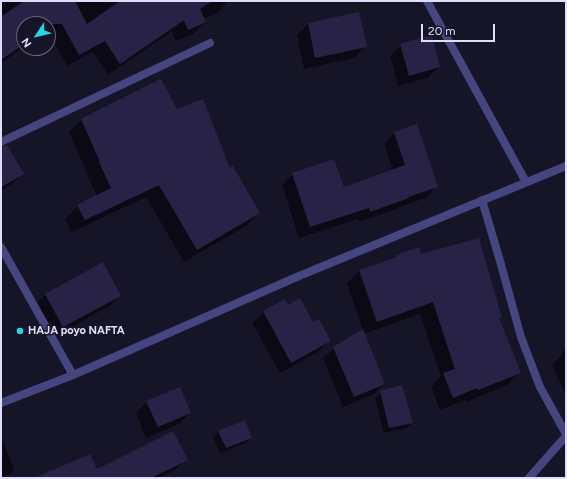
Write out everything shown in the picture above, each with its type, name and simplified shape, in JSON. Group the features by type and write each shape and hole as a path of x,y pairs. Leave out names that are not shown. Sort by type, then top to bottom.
{"street":[{"path":"427,1 526,182"},
{"path":"1,142 210,43"},
{"path":"1,403 73,375 299,276 566,166"},
{"path":"482,200 521,337 540,387 566,435 528,478"},
{"path":"1,247 73,375"}],"building":[{"path":"24,1 75,1 87,24 120,1 212,1 200,9 206,22 188,30 184,20 120,64 105,41 79,55 62,24 56,24 56,16 16,16 16,50 1,60 1,17"},
{"path":"359,12 367,47 315,58 308,23"},
{"path":"432,35 440,67 409,76 400,44"},
{"path":"161,79 177,109 203,99 230,168 233,166 260,213 197,250 159,185 85,220 77,205 111,188 81,119"},
{"path":"417,124 438,187 370,212 369,208 310,227 292,173 334,159 344,187 405,165 394,132"},
{"path":"7,145 24,174 1,187 1,147"},
{"path":"479,238 502,318 499,318 521,373 453,398 443,373 455,369 433,302 377,322 359,270 397,257 396,255 419,247 421,254"},
{"path":"103,262 121,296 63,327 45,294"},
{"path":"300,298 313,322 319,319 331,341 291,363 263,311 285,299 288,305"},
{"path":"363,329 385,384 354,397 333,347"},
{"path":"402,385 413,423 389,428 380,391"},
{"path":"180,387 191,413 158,427 146,401"},
{"path":"245,420 252,438 226,448 218,431"},
{"path":"173,431 188,460 151,478 34,478 90,454 97,469"}],"place":[{"name":"HAJA poyo NAFTA","path":"20,331"}]}
